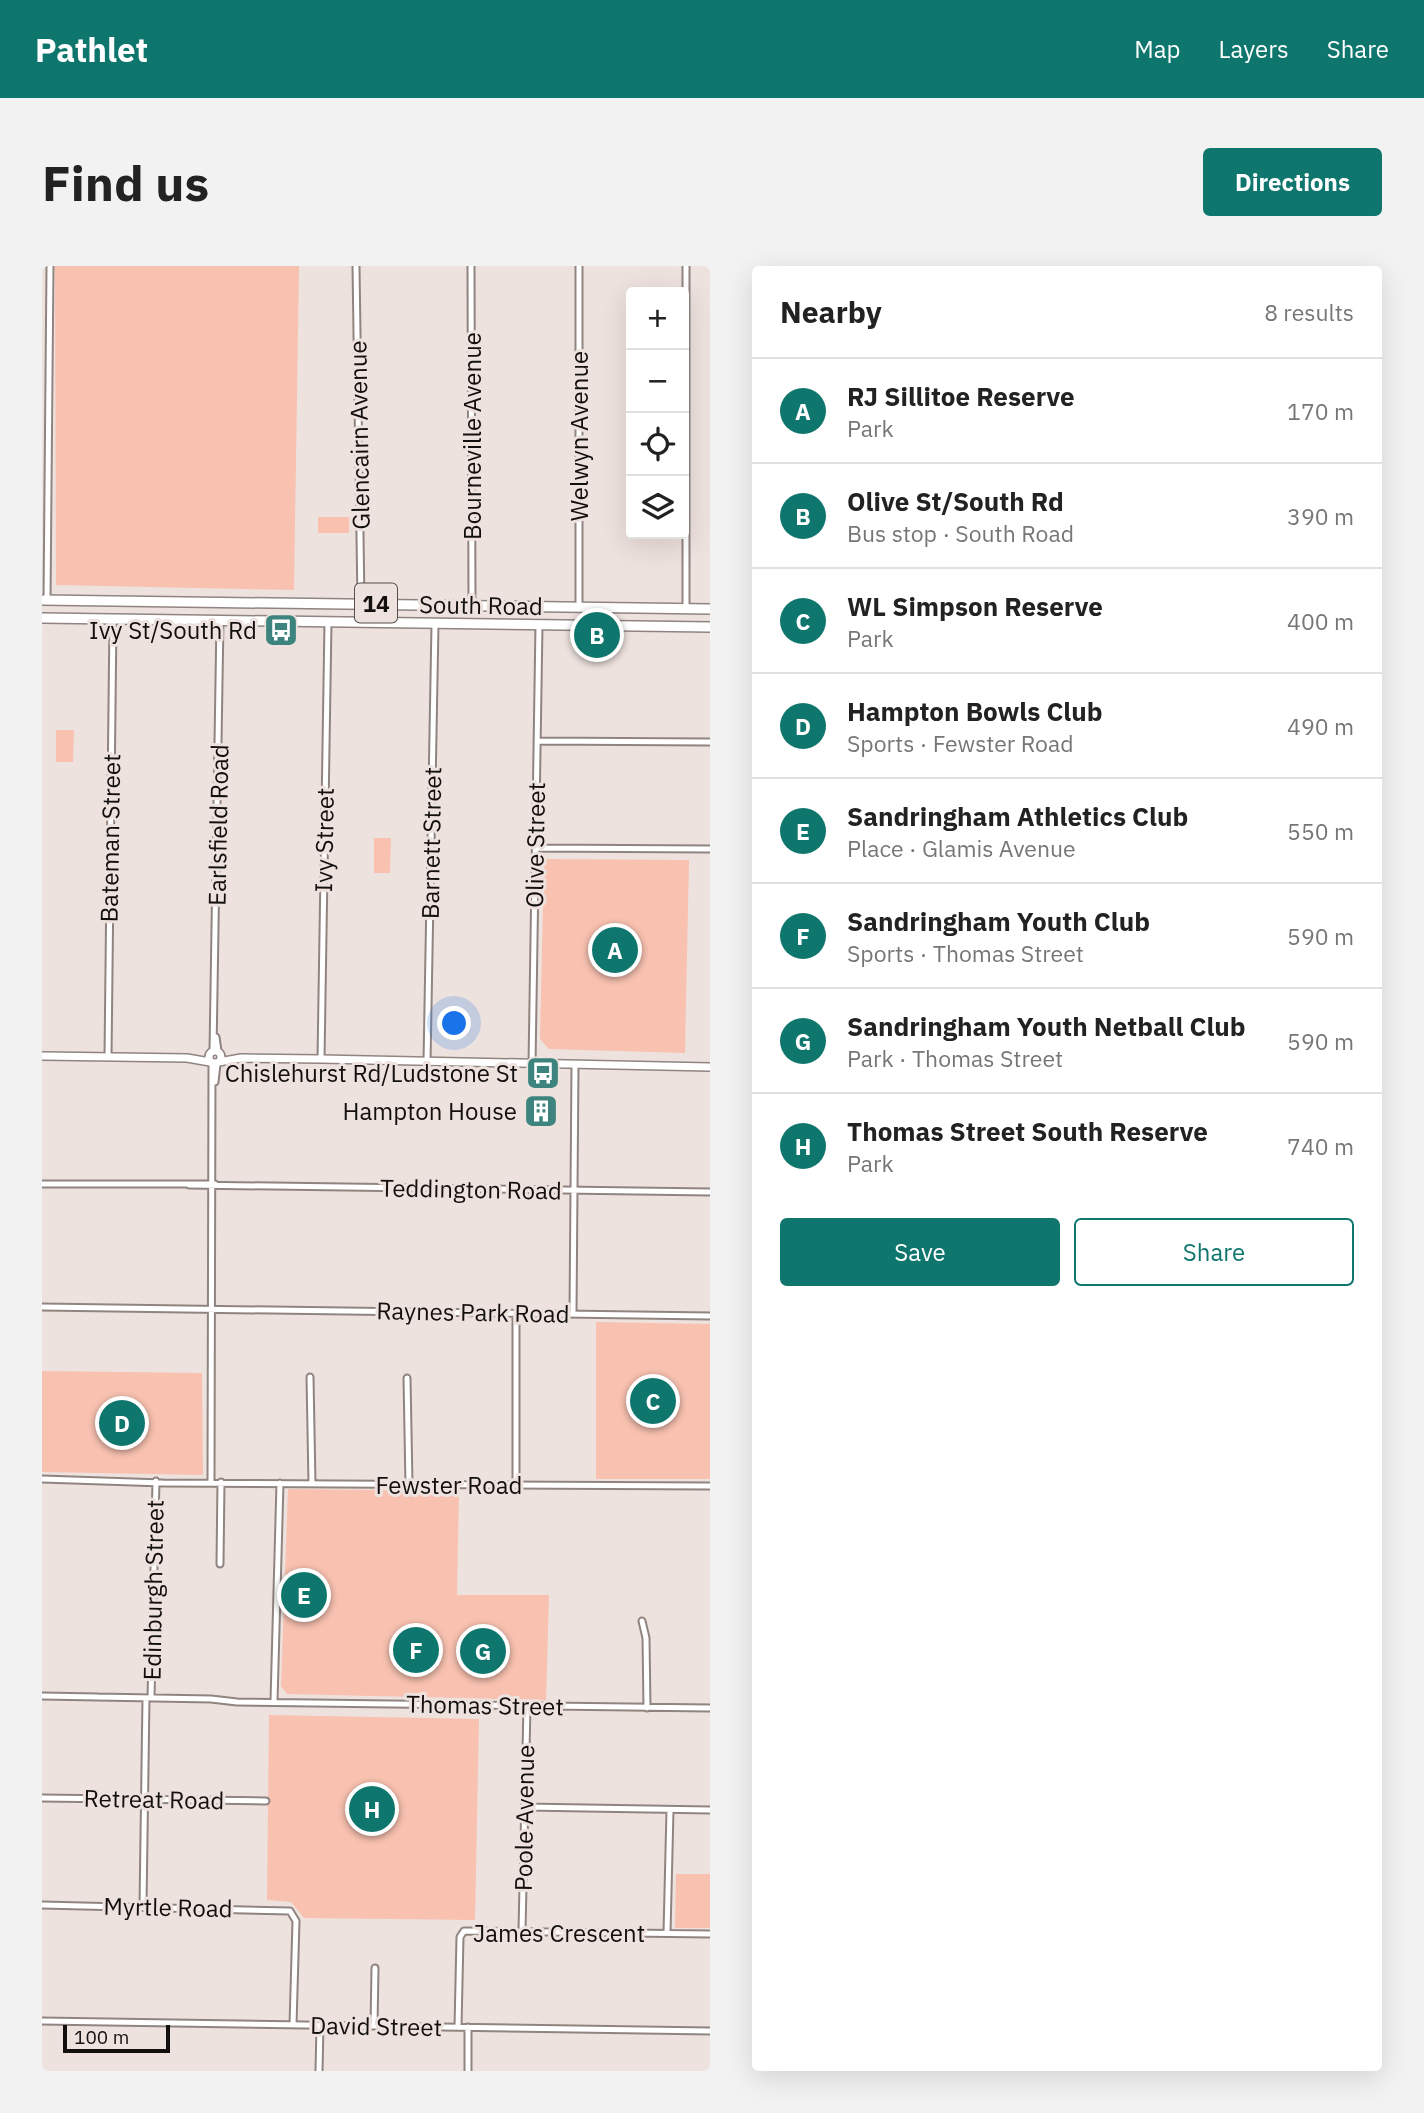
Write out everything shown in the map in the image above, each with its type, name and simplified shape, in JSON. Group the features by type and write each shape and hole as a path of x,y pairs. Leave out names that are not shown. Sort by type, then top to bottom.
{"main road":[{"name":"South Road","path":"45,600 710,609"},
{"path":"220,601 220,620"},
{"path":"539,625 540,606"},
{"name":"South Road","path":"42,618 710,627"}],"street":[{"path":"45,600 50,266"},
{"name":"Glencairn Avenue","path":"356,266 361,603"},
{"name":"Bourneville Avenue","path":"471,266 472,605"},
{"name":"Welwyn Avenue","path":"579,266 579,607"},
{"path":"686,266 686,609"},
{"name":"Bateman Street","path":"108,1057 113,619"},
{"name":"Earlsfield Road","path":"211,1482 220,620"},
{"name":"Ivy Street","path":"321,1059 328,622"},
{"name":"Barnett Street","path":"428,1062 435,624"},
{"name":"Olive Street","path":"532,1065 539,625"},
{"path":"537,741 710,742"},
{"path":"535,848 710,849"},
{"path":"42,1056 710,1066"},
{"path":"573,1313 575,1066"},
{"name":"Teddington Road","path":"42,1184 710,1192"},
{"name":"Raynes Park Road","path":"42,1307 710,1315"},
{"path":"516,1313 516,1485"},
{"path":"310,1377 312,1484"},
{"path":"407,1378 409,1485"},
{"name":"Fewster Road","path":"42,1479 312,1484 710,1486"},
{"name":"Edinburgh Street","path":"143,1906 144,1799 156,1481"},
{"path":"219,1564 221,1482"},
{"path":"274,1701 280,1483"},
{"path":"642,1621 646,1638 647,1708"},
{"name":"Thomas Street","path":"42,1696 710,1708"},
{"name":"Poole Avenue","path":"522,1931 527,1706"},
{"name":"Retreat Road","path":"42,1798 266,1801"},
{"path":"524,1807 710,1810"},
{"path":"667,1933 670,1810"},
{"name":"Myrtle Road","path":"42,1905 285,1909 293,1914 296,1922 293,2025"},
{"name":"James Crescent","path":"458,2027 461,1934 474,1930 710,1934"},
{"path":"374,2026 375,1968"},
{"name":"David Street","path":"42,2021 710,2031"},
{"path":"319,2071 320,2025"},
{"path":"468,2027 468,2071"}],"shaded area":[{"path":"55,266 299,266 294,590 56,585"},
{"path":"318,517 349,517 349,533 318,533"},
{"path":"56,730 74,730 73,762 56,762"},
{"path":"374,838 391,838 390,873 374,873"},
{"path":"544,859 689,860 685,1053 549,1049 540,1039"},
{"path":"596,1322 710,1324 710,1479 596,1479"},
{"path":"42,1371 202,1373 203,1475 42,1472"},
{"path":"288,1489 459,1491 457,1595 549,1595 546,1700 287,1694 281,1686"},
{"path":"269,1715 479,1719 475,1920 304,1918 291,1902 267,1900"},
{"path":"676,1874 710,1874 710,1928 675,1928"}],"place":[{"name":"Ivy St/South Rd","path":"281,630"},
{"name":"Olive St/South Rd","path":"597,635"},
{"name":"RJ Sillitoe Reserve","path":"615,950"},
{"name":"Chislehurst Rd/Ludstone St","path":"543,1073"},
{"name":"Hampton House","path":"541,1111"},
{"name":"WL Simpson Reserve","path":"653,1401"},
{"name":"Hampton Bowls Club","path":"122,1423"},
{"name":"Sandringham Athletics Club","path":"304,1595"},
{"name":"Sandringham Youth Club","path":"416,1650"},
{"name":"Sandringham Youth Netball Club","path":"483,1651"},
{"name":"Thomas Street South Reserve","path":"372,1809"}]}
